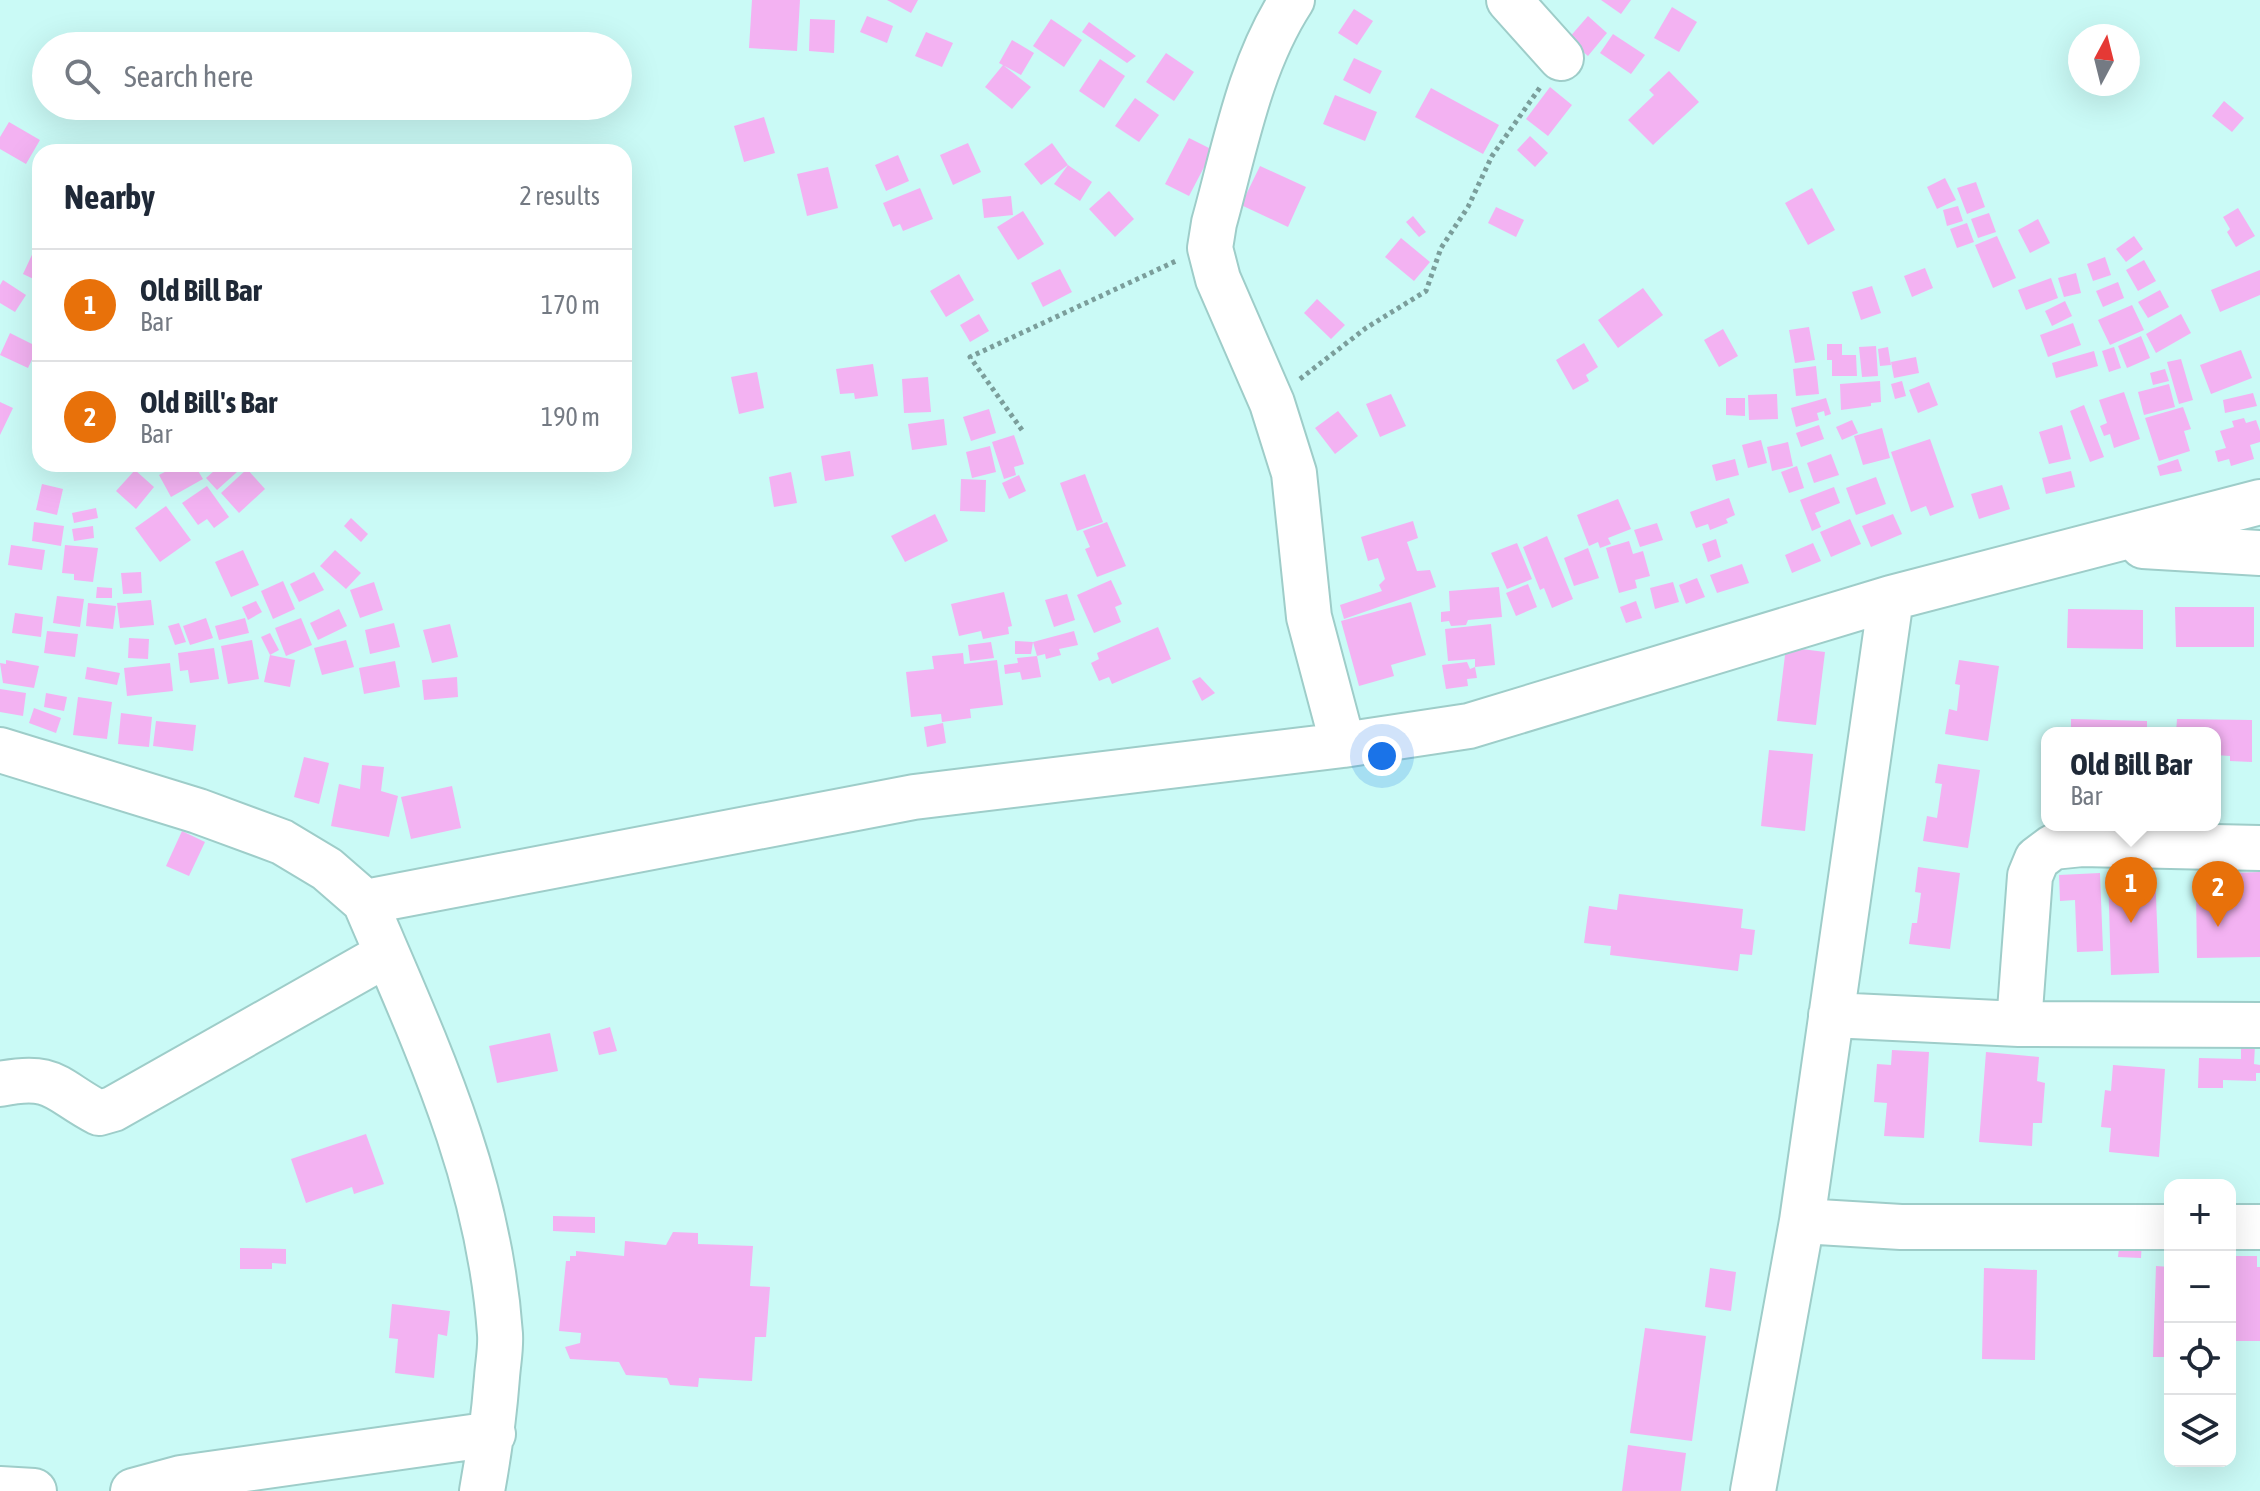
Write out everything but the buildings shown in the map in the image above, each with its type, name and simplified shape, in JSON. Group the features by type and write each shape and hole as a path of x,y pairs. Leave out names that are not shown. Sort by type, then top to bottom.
{"street":[{"path":"1292,0 1276,25 1258,66 1214,223 1210,248 1218,279 1272,403 1296,486 1309,617 1343,745"},
{"path":"1509,0 1561,58"},
{"path":"365,902 914,797 1343,745 1469,726 1891,598 2260,502"},
{"path":"2101,544 2260,553"},
{"path":"1753,1491 1802,1221 1891,598"},
{"path":"0,750 198,811 282,842 327,869 365,902 438,1072 476,1187 491,1264 500,1338 493,1434 482,1491"},
{"path":"2019,1024 2030,876 2037,859 2053,847 2082,844 2260,848"},
{"path":"0,1084 40,1080 55,1085 99,1113 113,1109 387,954"},
{"path":"1831,1015 2019,1024 2260,1025"},
{"path":"1802,1221 1901,1227 2164,1227"},
{"path":"2236,1227 2260,1227"},
{"path":"133,1491 181,1478 493,1434"},
{"path":"0,1489 34,1491"}],"path":[{"path":"1272,403 1318,363 1366,328 1426,291 1441,248 1468,207 1492,156 1561,58"},
{"path":"1022,430 970,357 1173,262 1210,248"}],"place":[{"name":"Old Bill Bar","path":"2131,923"},
{"name":"Old Bill's Bar","path":"2218,927"}]}
